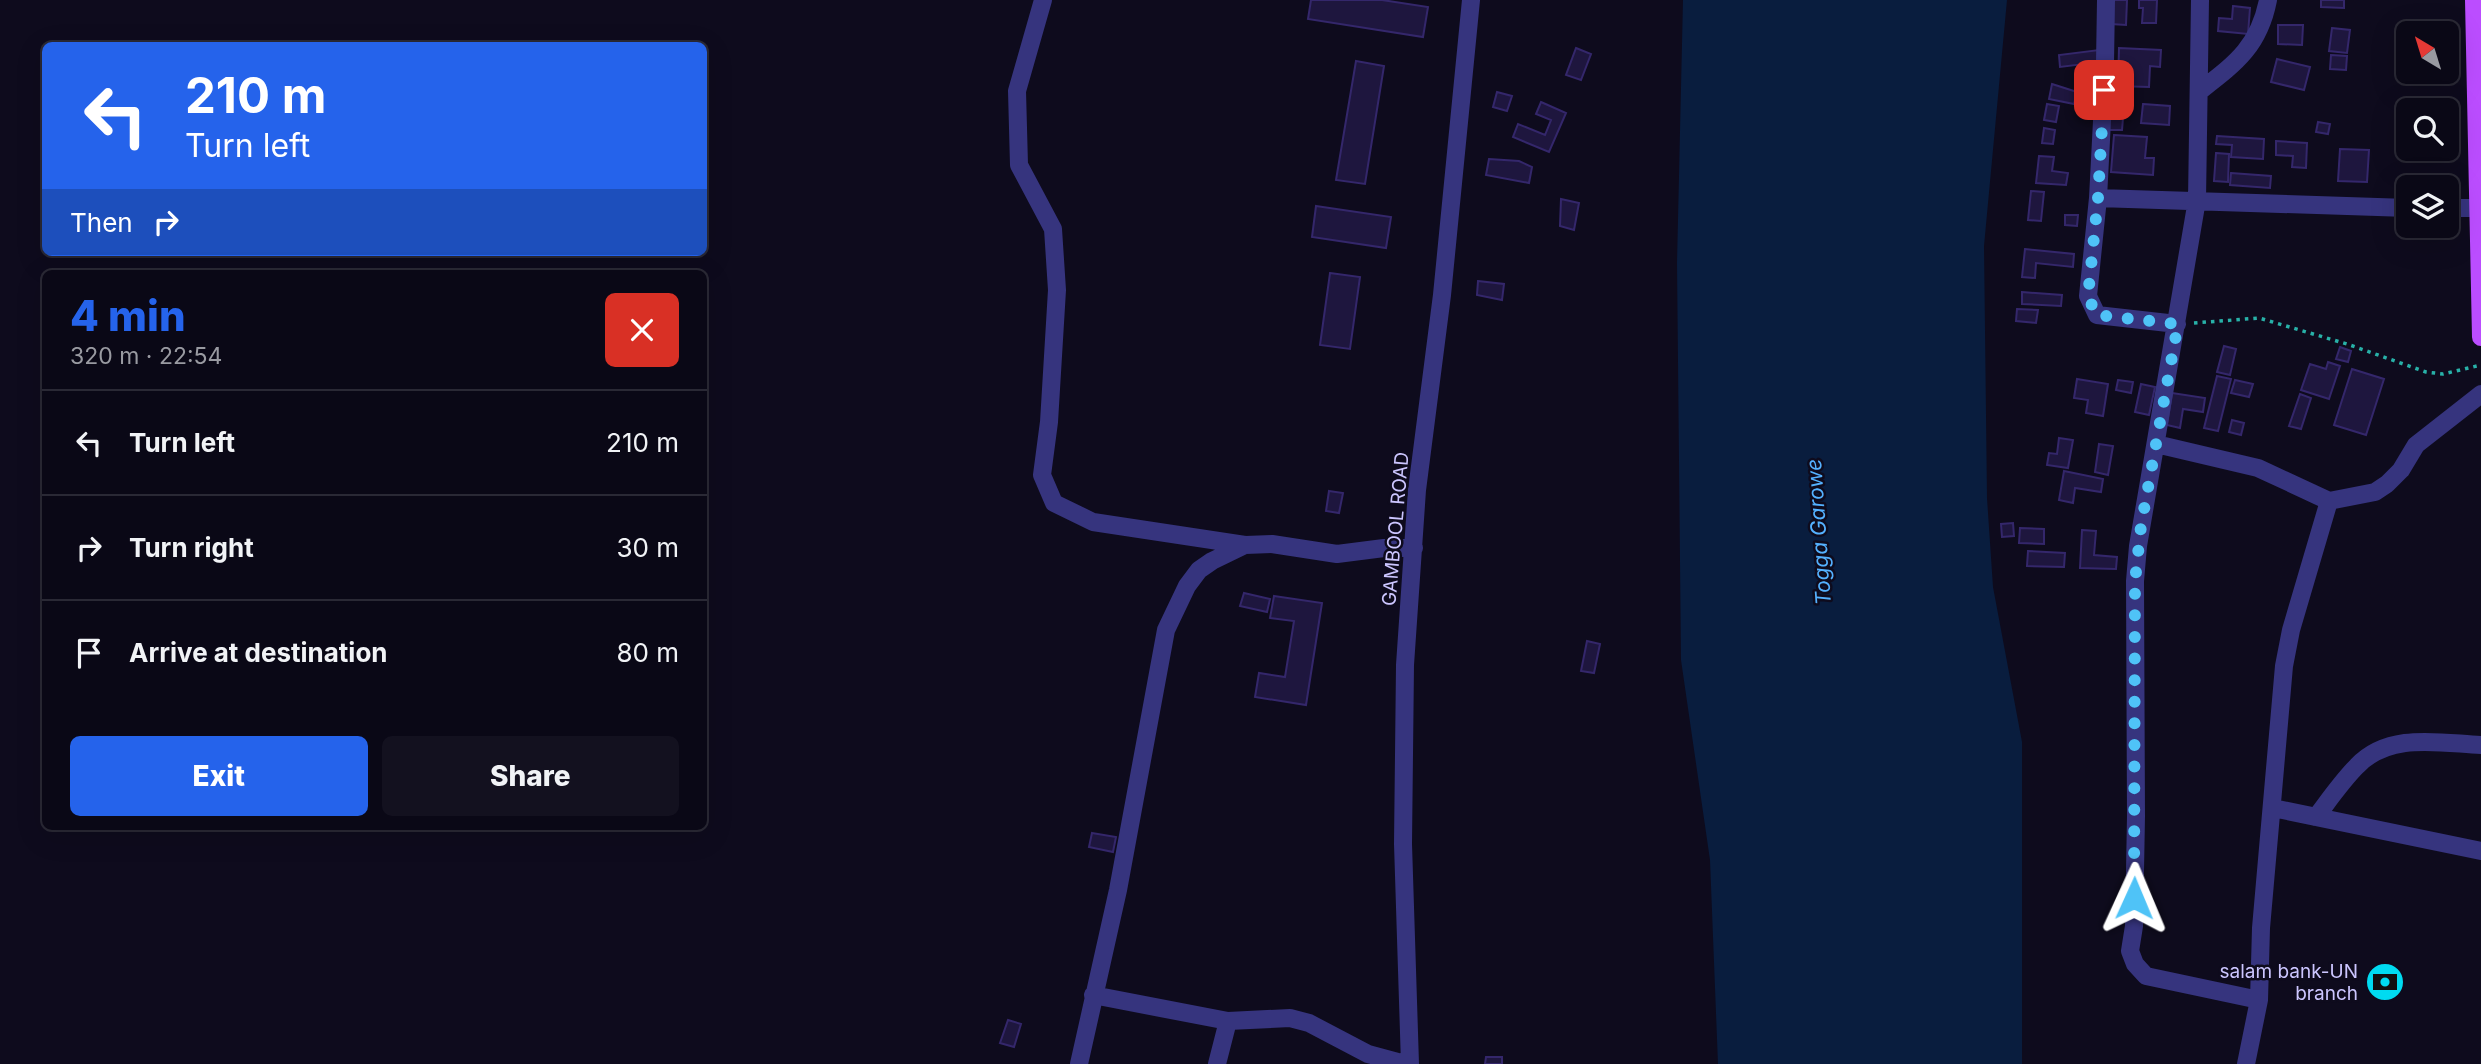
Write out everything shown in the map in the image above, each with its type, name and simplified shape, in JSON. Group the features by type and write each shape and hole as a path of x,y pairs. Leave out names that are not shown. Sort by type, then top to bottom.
{"main road":[{"path":"2474,0 2480,159 2481,337"}],"street":[{"path":"1043,0 1017,91 1019,165 1053,229 1056,289 1049,422 1042,475 1054,503 1093,522 1245,545 1272,544 1337,554 1384,548 1415,548"},
{"name":"GAMBOOL ROAD","path":"1408,1064 1403,844 1405,665 1417,490 1442,295 1471,0"},
{"path":"2106,0 2098,198 2088,296 2096,315 2178,324"},
{"path":"2200,0 2201,90 2197,200 2178,324 2138,546 2135,581 2136,816 2134,926 2130,951 2135,964 2146,976 2259,1000"},
{"path":"2201,90 2235,64 2252,44 2263,24 2268,0"},
{"path":"2098,198 2396,208"},
{"path":"2459,208 2480,208"},
{"path":"2156,444 2258,468 2329,501 2375,492 2388,484 2401,470 2416,445 2481,394"},
{"path":"2246,1064 2259,1000 2261,928 2284,666 2291,630 2329,501"},
{"path":"1079,1064 1118,890 1166,630 1187,586 1199,570 1245,545"},
{"path":"2316,817 2358,764 2379,749 2407,741 2481,745"},
{"path":"2273,808 2481,851"},
{"path":"1093,995 1228,1021 1290,1018 1318,1027 1368,1054 1408,1064"},
{"path":"1217,1064 1228,1021"}],"path":[{"path":"2178,324 2259,318 2347,344 2426,372 2443,374 2481,365"}],"water":[{"name":"Togga Garowe","path":"1683,0 2007,0 1984,246 1987,498 1993,587 2022,742 2022,1064 1718,1064 1710,860 1681,660 1677,263"}],"building":[{"path":"1311,0 1382,0 1428,7 1423,37 1308,19"},
{"path":"2112,0 2127,0 2126,25 2111,24"},
{"path":"2139,0 2157,0 2156,23 2142,23 2143,8 2139,8"},
{"path":"2321,0 2344,0 2344,8 2321,7"},
{"path":"2233,6 2250,8 2248,34 2218,31 2219,18 2232,19"},
{"path":"2278,25 2303,25 2302,45 2278,44"},
{"path":"2332,28 2350,30 2347,53 2329,51"},
{"path":"1576,48 1591,54 1581,80 1566,75"},
{"path":"2119,48 2161,50 2160,67 2150,66 2149,87 2118,86"},
{"path":"2099,50 2101,62 2060,67 2059,55"},
{"path":"2331,55 2347,56 2346,70 2330,69"},
{"path":"2277,59 2310,67 2304,90 2271,82"},
{"path":"1356,61 1384,66 1365,184 1336,180"},
{"path":"2052,84 2077,92 2074,104 2049,99"},
{"path":"1497,92 1512,96 1507,111 1493,107"},
{"path":"2111,93 2125,95 2122,130 2108,130"},
{"path":"1541,102 1566,113 1549,152 1513,137 1518,124 1545,135 1551,120 1536,114"},
{"path":"2047,104 2059,106 2056,122 2044,120"},
{"path":"2143,104 2170,106 2169,125 2141,123"},
{"path":"2318,122 2330,124 2328,134 2316,132"},
{"path":"2044,128 2055,130 2053,144 2042,143"},
{"path":"2114,135 2147,137 2145,158 2154,158 2153,175 2111,172"},
{"path":"2217,136 2264,139 2263,159 2231,157 2232,145 2216,144"},
{"path":"2276,141 2307,143 2306,168 2292,167 2293,156 2276,155"},
{"path":"2340,149 2369,150 2367,182 2338,181"},
{"path":"2216,153 2229,154 2228,182 2214,181"},
{"path":"2039,156 2054,157 2052,171 2068,173 2066,185 2036,183"},
{"path":"1489,159 1519,161 1532,167 1529,183 1486,175"},
{"path":"2231,173 2271,176 2270,188 2230,185"},
{"path":"2031,191 2044,192 2041,221 2028,220"},
{"path":"1561,199 1579,203 1574,230 1560,226"},
{"path":"1316,206 1391,217 1386,248 1312,237"},
{"path":"2065,215 2078,215 2077,226 2065,225"},
{"path":"2025,249 2074,254 2073,267 2036,263 2035,278 2022,277"},
{"path":"1330,273 1360,277 1350,349 1320,345"},
{"path":"1478,281 1504,284 1502,300 1477,295"},
{"path":"2022,292 2062,295 2061,306 2022,304"},
{"path":"2017,309 2038,310 2036,323 2016,321"},
{"path":"2224,346 2236,349 2230,375 2217,372"},
{"path":"2340,347 2351,351 2348,362 2336,359"},
{"path":"2328,362 2340,366 2329,399 2301,390 2310,364 2326,369"},
{"path":"2352,369 2384,379 2366,435 2334,425"},
{"path":"2217,376 2231,379 2218,431 2204,428"},
{"path":"2077,379 2108,384 2103,416 2086,413 2088,400 2074,398"},
{"path":"2118,380 2133,382 2131,393 2116,390"},
{"path":"2235,380 2253,384 2249,397 2231,393"},
{"path":"2141,384 2155,387 2149,415 2135,412"},
{"path":"2172,393 2205,398 2203,412 2183,409 2180,428 2167,425"},
{"path":"2300,394 2311,398 2301,429 2289,426"},
{"path":"2232,420 2244,423 2241,435 2229,432"},
{"path":"2059,438 2073,440 2068,468 2047,465 2049,453 2057,454"},
{"path":"2099,444 2113,446 2108,475 2095,472"},
{"path":"2064,471 2103,479 2101,492 2075,488 2073,503 2059,500"},
{"path":"1329,491 1343,493 1339,513 1326,511"},
{"path":"2013,523 2014,536 2002,537 2001,524"},
{"path":"2020,528 2044,529 2044,544 2019,543"},
{"path":"2082,530 2096,531 2094,555 2117,557 2116,569 2080,568"},
{"path":"2028,551 2065,553 2064,567 2027,566"},
{"path":"1244,593 1270,599 1267,612 1240,606"},
{"path":"1274,596 1322,603 1306,705 1255,697 1259,673 1285,677 1294,621 1270,618"},
{"path":"1587,641 1600,644 1594,673 1581,671"},
{"path":"1092,833 1116,837 1113,852 1089,847"},
{"path":"1008,1020 1021,1024 1014,1047 1000,1043"},
{"path":"1486,1057 1502,1057 1502,1064 1485,1064"}],"place":[{"name":"salam bank-UN branch","path":"2385,982"}],"route":[{"path":"2104,90 2098,198 2088,296 2091,307 2096,315 2178,324 2141,526 2135,581 2134,898"}]}
